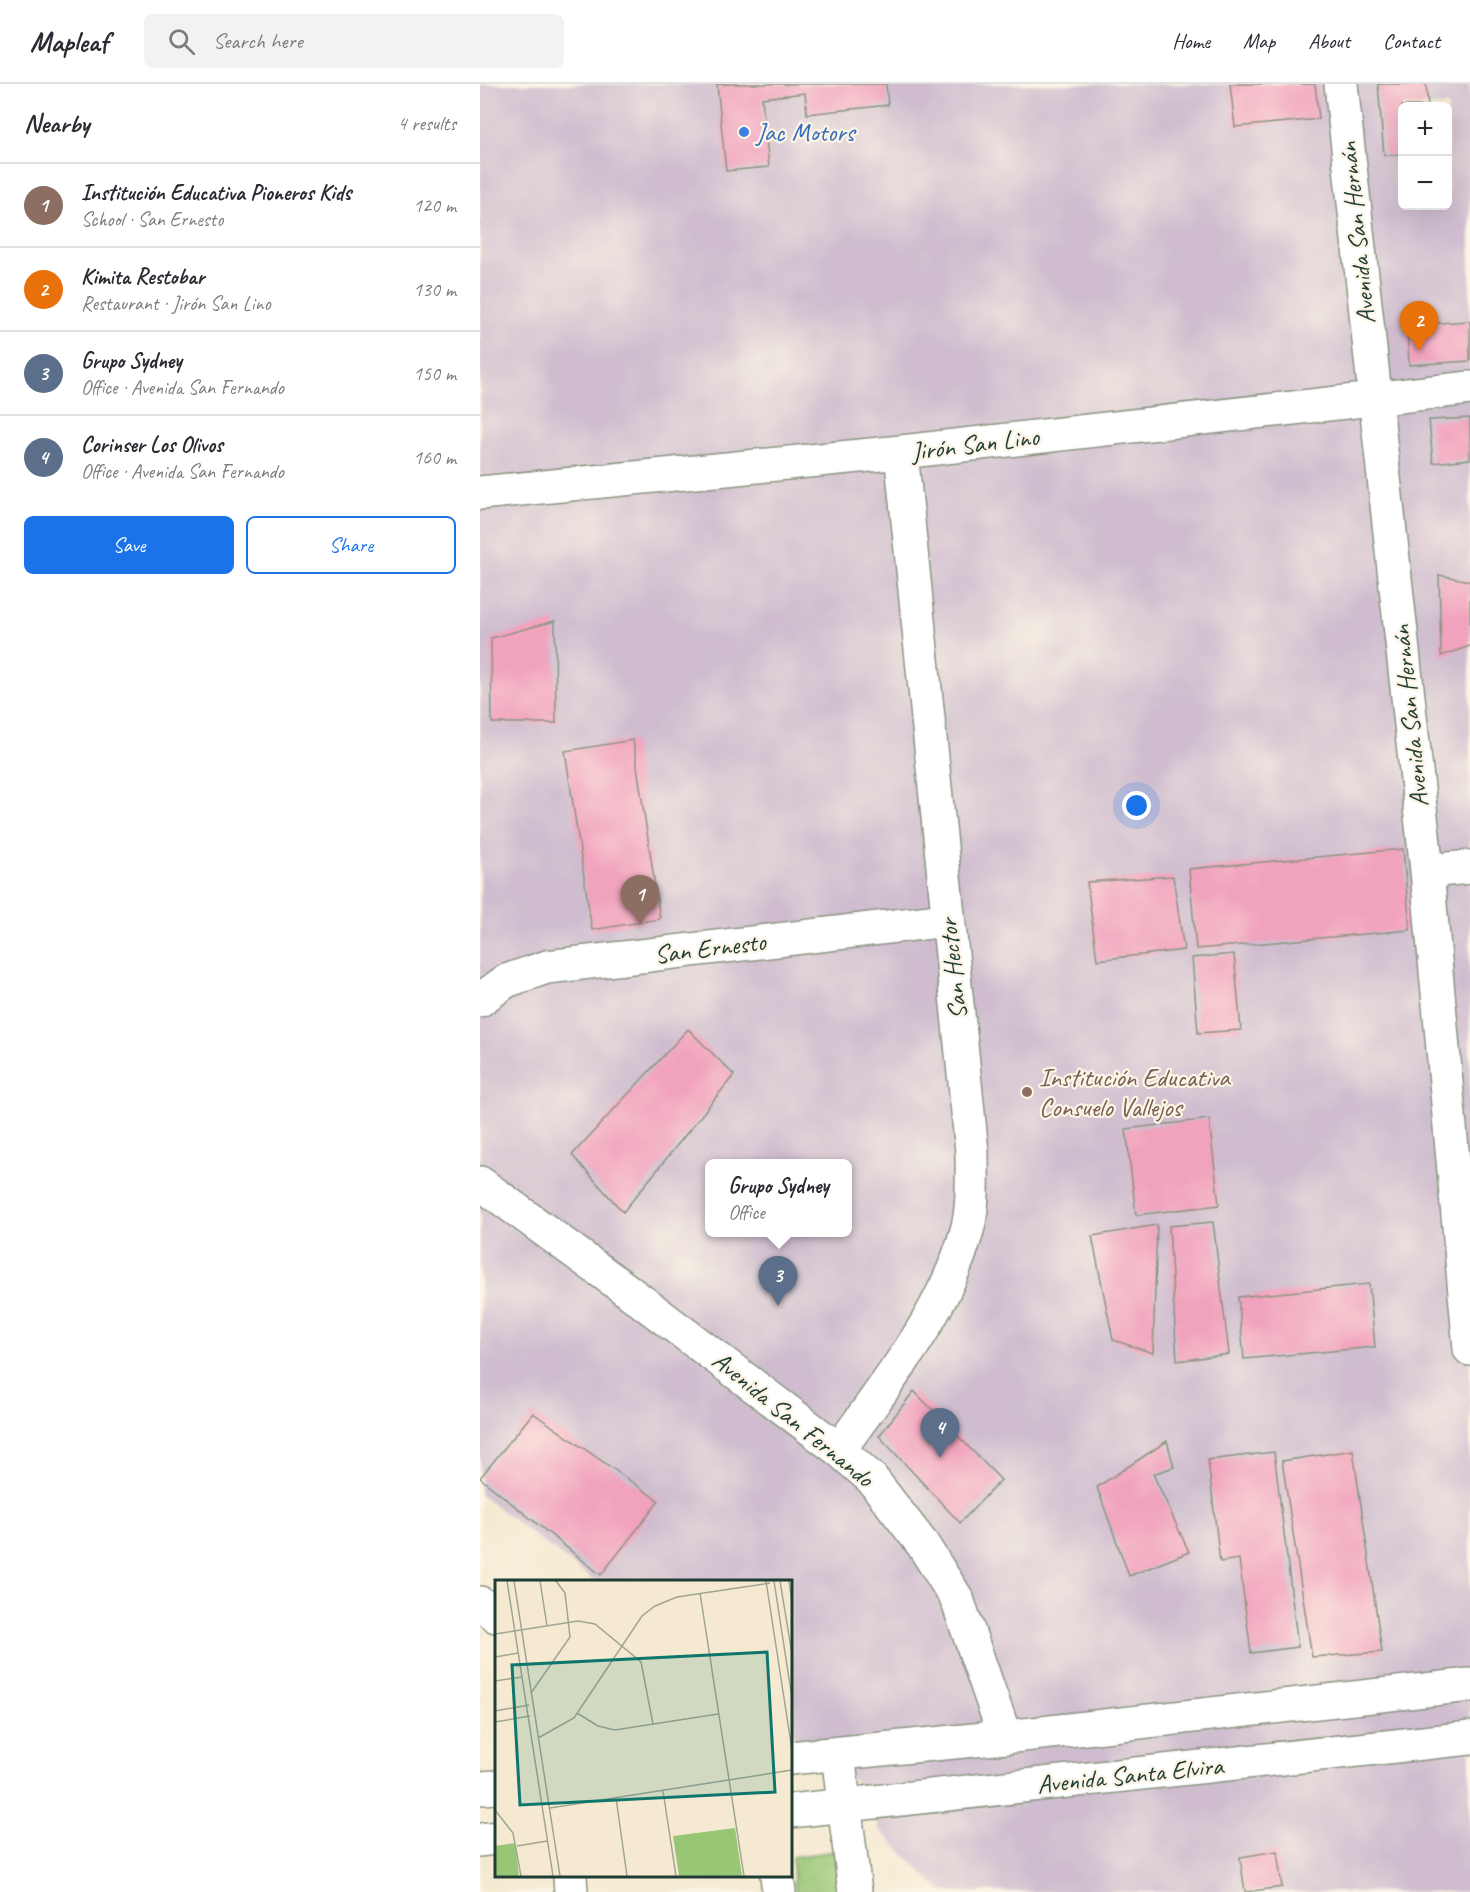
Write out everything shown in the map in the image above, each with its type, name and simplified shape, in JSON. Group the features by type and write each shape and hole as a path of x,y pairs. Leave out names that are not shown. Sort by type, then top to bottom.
{"street":[{"name":"Avenida San Hernán","path":"1341,84 1463,1211 1470,1349"},
{"name":"Jirón San Lino","path":"480,493 902,452 1470,388"},
{"name":"San Hector","path":"839,1450 938,1306 967,1232 972,1191 972,1152 902,452"},
{"path":"1427,871 1470,867"},
{"name":"San Ernesto","path":"480,1000 506,981 547,967 947,920"},
{"name":"Avenida San Fernando","path":"480,1184 628,1291 839,1450 872,1479 923,1545 957,1599 1005,1737"},
{"path":"480,1603 495,1615"},
{"name":"Avenida Santa Elvira","path":"792,1758 1005,1737 1470,1684"},
{"name":"Avenida Santa Elvira","path":"792,1811 845,1807 1470,1738"},
{"path":"838,1754 855,1892"},
{"path":"480,1788 495,1787"},
{"path":"480,1840 495,1838"},
{"path":"570,1877 571,1892"},
{"path":"777,1877 779,1892"}],"shaded area":[{"path":"480,84 1470,84 1470,1892 942,1892 880,1830 856,1783 792,1734 792,1580 593,1580 480,1494"}],"green space":[{"path":"836,1851 840,1892 795,1892 792,1857"}],"building":[{"path":"717,84 886,84 888,105 807,114 805,93 762,98 769,167 726,171"},
{"path":"1230,84 1315,84 1319,119 1235,127"},
{"path":"1378,84 1426,84 1428,102 1398,102 1398,154 1384,155"},
{"path":"1470,321 1470,361 1409,365 1407,325"},
{"path":"1470,418 1470,459 1433,463 1429,420"},
{"path":"1439,575 1470,581 1470,646 1441,656"},
{"path":"555,621 556,723 492,723 491,638"},
{"path":"633,740 660,919 592,930 565,751"},
{"path":"1403,849 1410,930 1196,949 1189,869"},
{"path":"1173,876 1184,950 1097,960 1087,882"},
{"path":"1234,954 1241,1030 1198,1033 1192,958"},
{"path":"688,1029 734,1075 623,1212 572,1155"},
{"path":"1209,1119 1219,1205 1136,1215 1126,1129"},
{"path":"1213,1222 1229,1354 1177,1361 1169,1226"},
{"path":"1157,1225 1153,1353 1113,1340 1092,1236"},
{"path":"1369,1284 1375,1347 1244,1359 1238,1297"},
{"path":"914,1391 1001,1480 960,1523 879,1436"},
{"path":"533,1413 659,1501 601,1575 480,1478"},
{"path":"1167,1441 1174,1467 1153,1474 1189,1552 1129,1576 1097,1487"},
{"path":"1353,1450 1382,1652 1312,1657 1282,1461"},
{"path":"1274,1452 1298,1647 1251,1653 1239,1559 1220,1562 1208,1460"},
{"path":"1277,1851 1282,1887 1245,1892 1240,1857"}],"place":[{"name":"Jac Motors","path":"744,132"},
{"name":"Kimita Restobar","path":"1419,351"},
{"name":"Institución Educativa Pioneros Kids","path":"640,925"},
{"name":"Institución Educativa Consuelo Vallejos","path":"1027,1092"},
{"name":"Grupo Sydney","path":"778,1306"},
{"name":"Corinser Los Olivos","path":"940,1458"}]}
